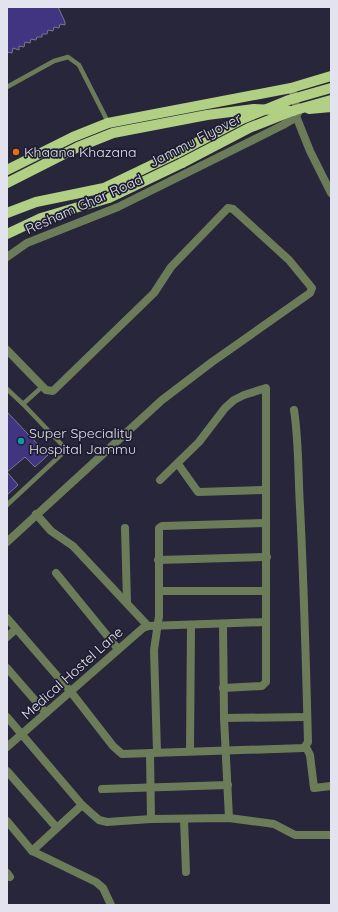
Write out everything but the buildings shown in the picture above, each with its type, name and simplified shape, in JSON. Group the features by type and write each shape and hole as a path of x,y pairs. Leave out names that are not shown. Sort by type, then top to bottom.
{"main road":[{"path":"7,170 73,137 108,123 291,88 331,76"},
{"name":"Jammu Flyover","path":"7,213 36,202 104,188 242,119 289,100 331,88"},
{"name":"Jammu Flyover","path":"7,234 41,218 109,198 249,128 292,110 331,100"},
{"path":"7,183 78,147 113,133 207,115 254,109 297,113 331,107"}],"street":[{"path":"291,88 297,113 312,158 331,193"},
{"name":"Resham Ghar Road","path":"7,257 27,243 118,207 283,125 297,113"},
{"path":"7,350 42,386 49,392 53,391 154,293 161,285 171,267 228,208 233,209 289,260 311,285 310,293 212,362 162,400 7,542"},
{"path":"160,480 199,442 225,408 234,400 265,388 267,391 265,685 223,688"},
{"path":"7,618 71,692 118,751 127,755 190,751 300,750 306,747 308,742 304,591 299,460 294,410"},
{"path":"178,464 198,492 266,490"},
{"path":"36,514 51,531 74,546 148,626"},
{"path":"151,819 150,788 154,753 154,650 158,625 159,591 158,530 162,526 266,523"},
{"path":"125,528 127,602"},
{"path":"158,560 267,557"},
{"path":"56,573 118,649"},
{"path":"159,591 266,591"},
{"name":"Medical Hostel Lane","path":"7,747 71,692 137,632 148,626 266,622"},
{"path":"223,624 223,688 229,818"},
{"path":"190,751 191,625"},
{"path":"7,637 16,629"},
{"path":"7,668 46,713"},
{"path":"7,717 82,806 99,820 107,822 151,819 229,818 274,824 295,835 331,835"},
{"path":"224,718 307,717"},
{"path":"306,747 310,755 314,788 331,786"},
{"path":"7,771 57,828"},
{"path":"102,789 228,785"},
{"path":"32,851 82,806"},
{"path":"184,819 186,872"},
{"path":"7,821 32,851 96,882 103,888 111,905"}],"lane":[{"path":"7,86 62,58 68,57 79,65 108,123"},
{"path":"24,404 42,386"},
{"path":"7,389 24,404 64,447 65,450 7,505"}],"place":[{"name":"Khaana Khazana","path":"16,152"},
{"name":"Super Speciality Hospital Jammu","path":"21,441"}]}
